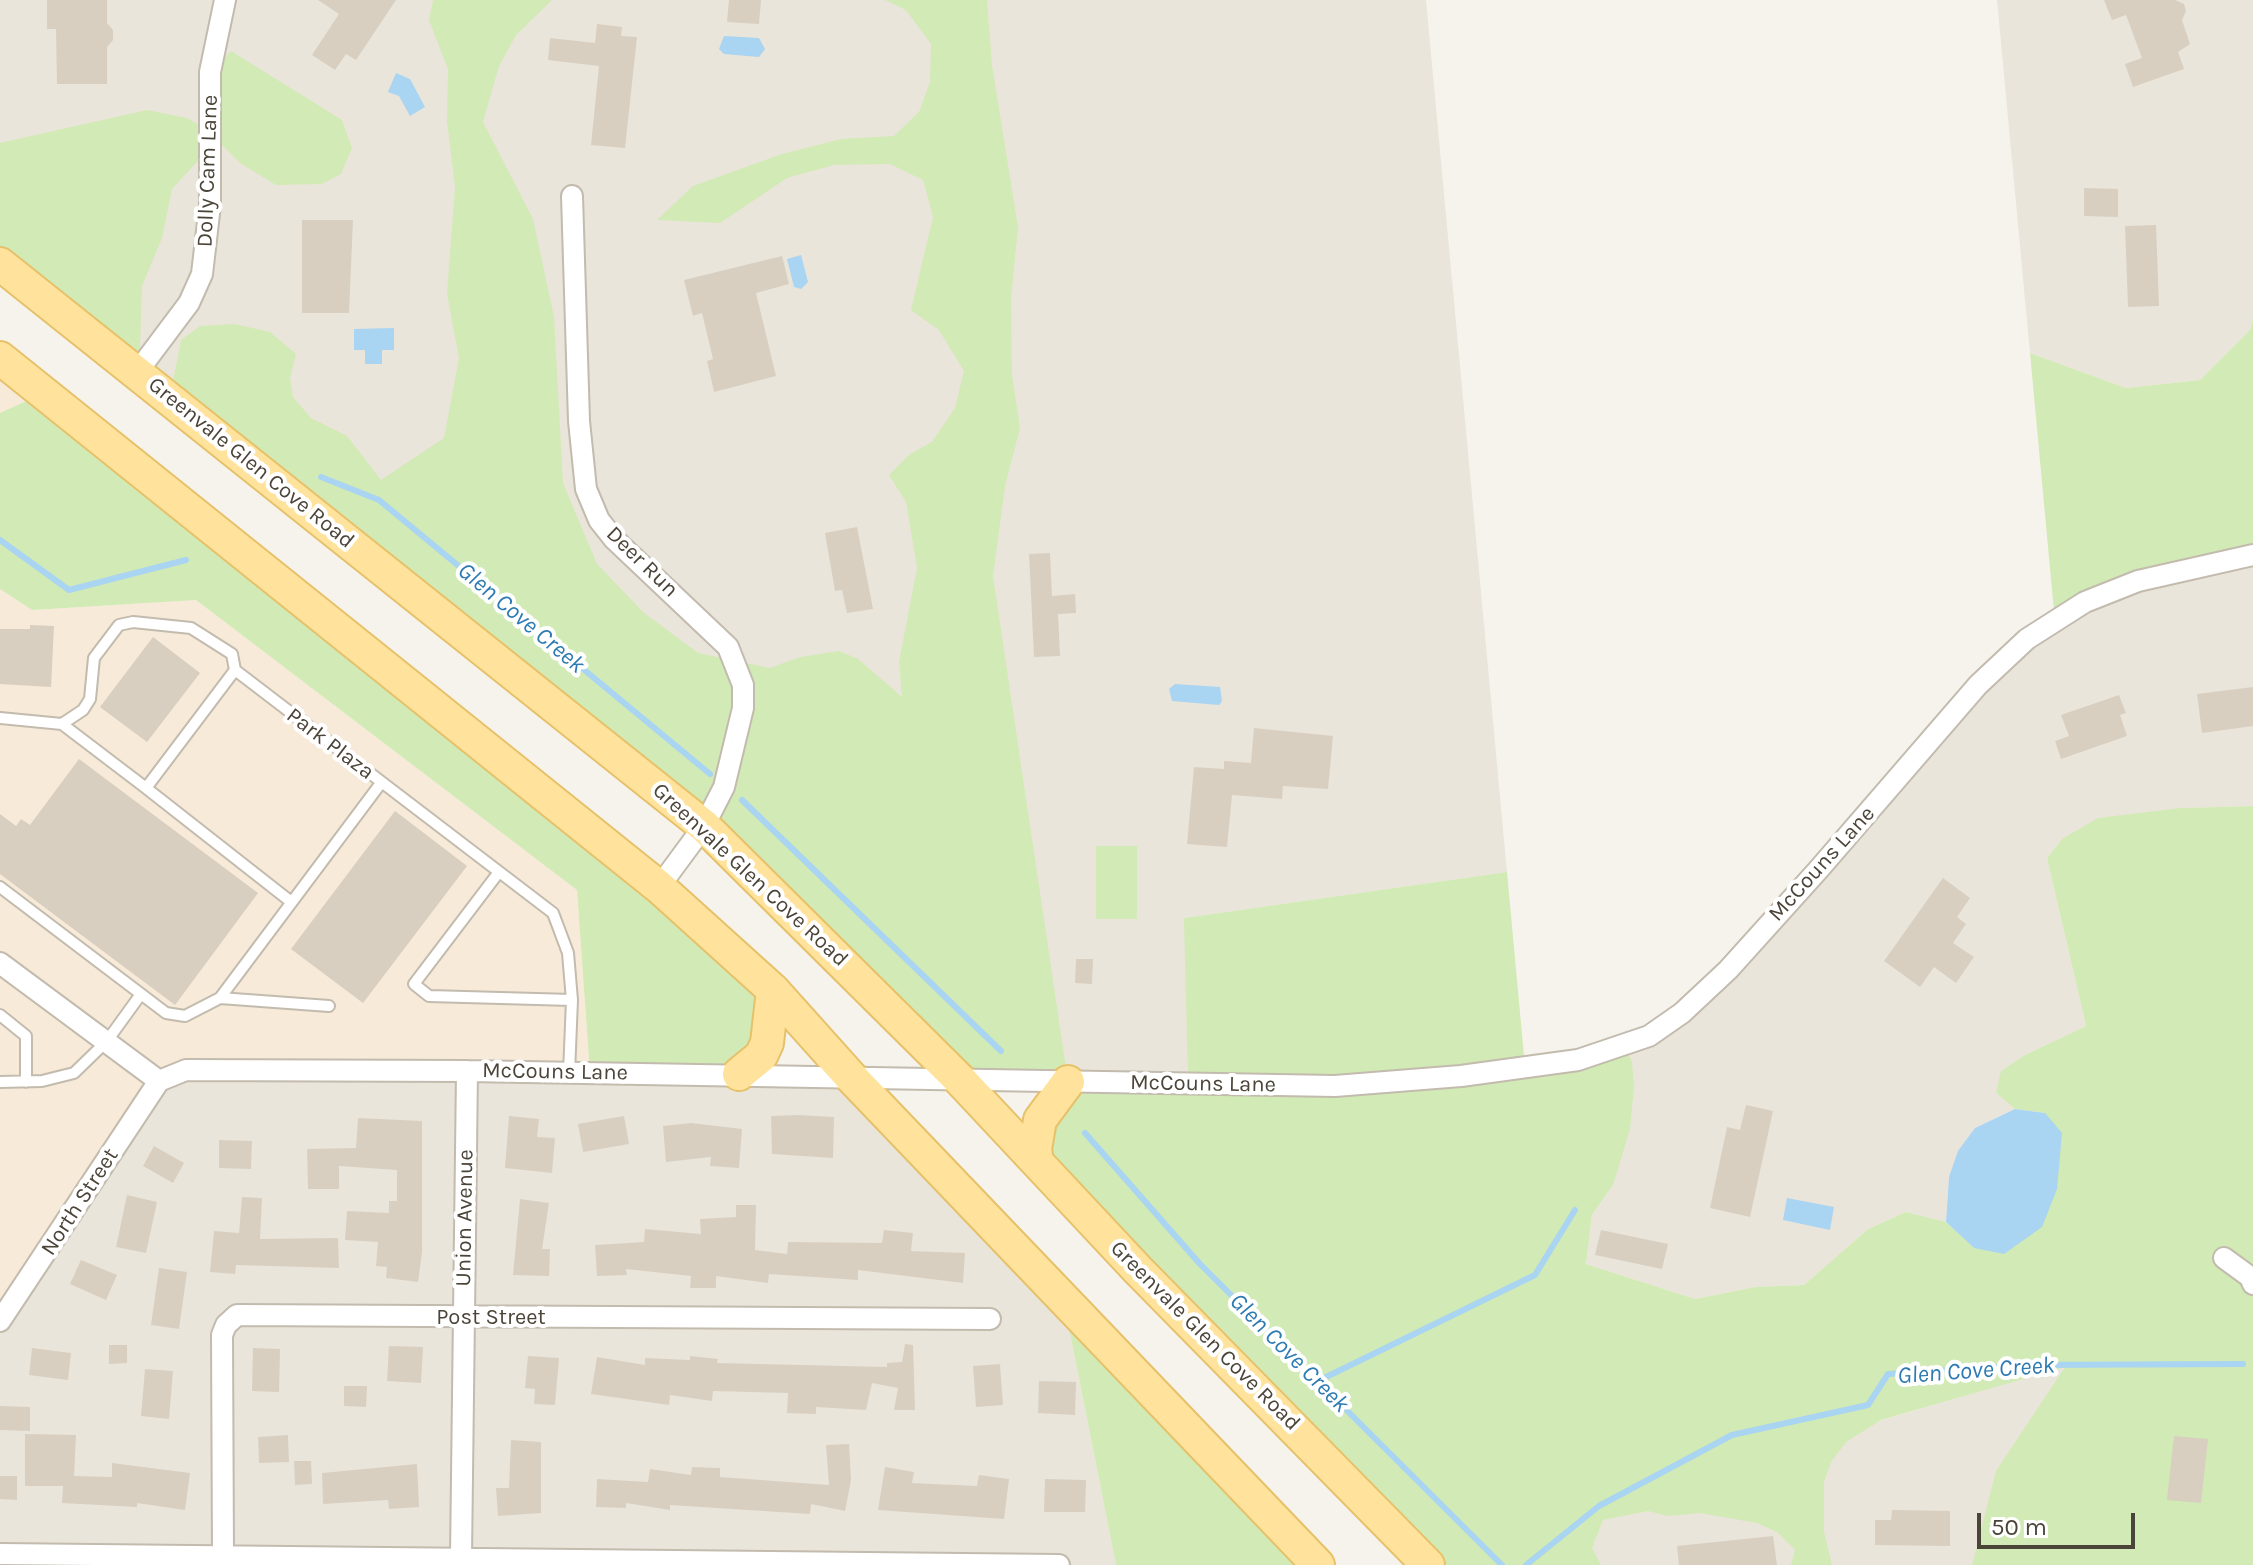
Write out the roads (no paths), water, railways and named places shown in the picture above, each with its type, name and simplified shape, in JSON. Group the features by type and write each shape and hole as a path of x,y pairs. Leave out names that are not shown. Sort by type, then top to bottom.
{"main road":[{"name":"Greenvale Glen Cove Road","path":"0,264 138,371 704,826 961,1081 1138,1270 1428,1565"},
{"path":"0,358 659,887 773,990 850,1076 1318,1565"},
{"path":"739,1074 761,1056 767,1043 774,1011 773,990"},
{"path":"1037,1162 1035,1149 1040,1120 1068,1082"}],"street":[{"name":"Dolly Cam Lane","path":"138,371 189,303 202,274 210,205 210,72 225,0"},
{"name":"Deer Run","path":"572,196 579,421 586,489 599,520 614,539 728,647 743,685 743,708 731,769 704,826 659,887"},
{"name":"McCouns Lane","path":"159,1081 186,1070 467,1071 1335,1086 1578,1060 1625,1047 1649,1036 1682,1013 1728,970 1978,685 2027,639 2085,602 2138,581 2253,555"},
{"path":"0,963 159,1081"},
{"name":"Union Avenue","path":"461,1557 467,1071"},
{"name":"North Street","path":"0,1321 159,1081"},
{"path":"2224,1258 2250,1277 2253,1284"},
{"name":"Post Street","path":"223,1555 222,1335 226,1325 237,1315 990,1319"},
{"path":"0,1554 1059,1565"}],"lane":[{"name":"Park Plaza","path":"62,724 83,710 90,699 94,658 119,625 148,622 191,628 232,654 235,670 553,913 568,953 572,1000 569,1073"},
{"path":"146,788 235,670"},
{"path":"0,718 62,724 290,901"},
{"path":"0,887 166,1013 185,1016 220,998 381,783"},
{"path":"499,872 414,984 429,996 572,1000"},
{"path":"0,1082 26,1082 74,1073 107,1041 141,994"},
{"path":"220,998 329,1006"},
{"path":"0,1015 26,1036 26,1082"}],"water":[{"path":"724,36 759,38 765,49 759,57 724,54 719,49"},
{"path":"396,73 410,79 425,107 410,116 399,96 388,92"},
{"path":"801,255 808,282 801,289 794,287 787,259"},
{"path":"394,328 394,350 382,350 382,364 365,364 365,350 354,350 354,329"},
{"path":"1175,684 1220,687 1222,701 1219,705 1172,701 1169,689"},
{"path":"2015,1109 2045,1113 2062,1133 2057,1189 2042,1227 2004,1254 1974,1248 1946,1222 1949,1177 1958,1151 1975,1128"},
{"path":"1787,1198 1834,1207 1830,1230 1783,1220"}],"waterway":[{"name":"Glen Cove Creek","path":"321,477 379,500 710,774"},
{"name":"Glen Cove Creek","path":"0,540 69,590 186,560"},
{"name":"Glen Cove Creek","path":"742,800 1001,1051"},
{"name":"Glen Cove Creek","path":"1085,1133 1200,1264 1502,1565"},
{"path":"1318,1381 1535,1275 1575,1210"},
{"name":"Glen Cove Creek","path":"1526,1565 1599,1506 1732,1435 1868,1405 1888,1374 2027,1365 2243,1364"}]}
